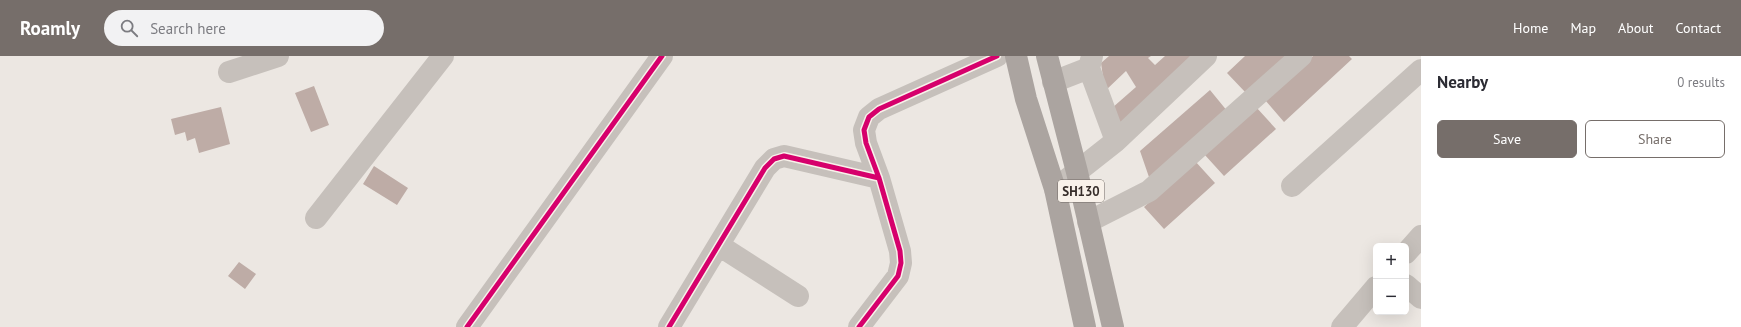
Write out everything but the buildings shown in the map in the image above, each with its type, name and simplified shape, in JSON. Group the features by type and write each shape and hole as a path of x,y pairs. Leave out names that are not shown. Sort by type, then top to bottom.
{"main road":[{"path":"1016,56 1026,99 1055,189"},
{"name":"SH130","path":"1047,56 1077,172 1113,327"},
{"name":"SH130","path":"1055,189 1085,327"}],"street":[{"path":"229,72 278,56"},
{"path":"316,218 443,56"},
{"path":"467,327 662,56"},
{"path":"859,327 898,276 901,263 900,251 879,178 866,143 864,130 869,117 880,109 997,56"},
{"path":"1055,189 1116,142 1206,56"},
{"path":"1088,222 1149,191 1302,56"},
{"path":"1053,82 1090,62 1116,142"},
{"path":"1292,186 1421,70"},
{"path":"669,327 720,246 765,168 774,159 784,156 879,178"},
{"path":"1409,250 1421,236"},
{"path":"720,246 798,296"},
{"path":"1409,288 1421,298"},
{"path":"1342,327 1373,291"}],"cycle path":[{"path":"467,327 662,56"},
{"path":"859,327 898,276 901,263 900,251 879,178 866,143 864,130 869,117 879,109 997,56"},
{"path":"669,327 765,168 774,159 784,156 879,178"}]}
